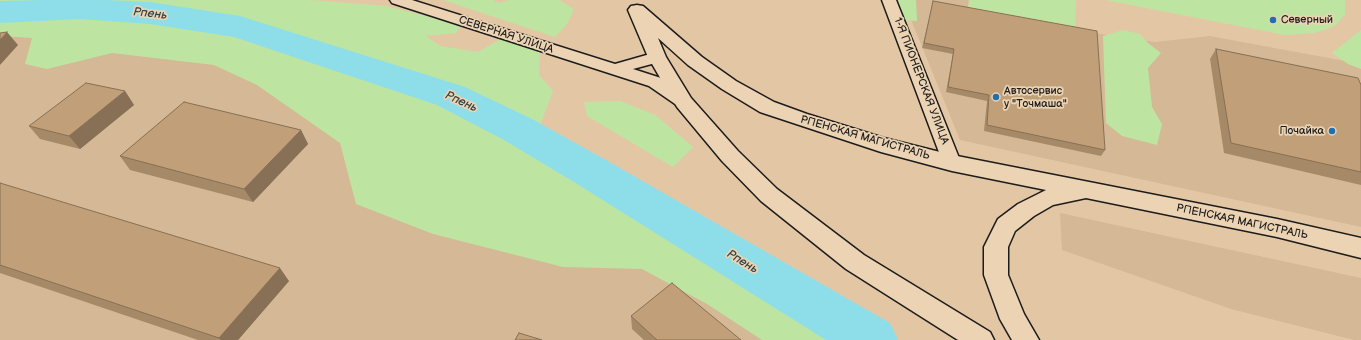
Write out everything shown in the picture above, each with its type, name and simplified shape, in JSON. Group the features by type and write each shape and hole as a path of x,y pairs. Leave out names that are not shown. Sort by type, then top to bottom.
{"main road":[{"name":"РПЕНСКАЯ МАГИСТРАЛЬ","path":"634,5 695,61 729,85 767,107 800,119 882,145 952,163 1277,228 1361,248"},
{"name":"РПЕНСКАЯ МАГИСТРАЛЬ","path":"634,5 657,57 684,102 730,156 775,200 855,262 981,340"},
{"name":"РПЕНСКАЯ МАГИСТРАЛЬ","path":"1026,340 1013,319 996,275 996,247 1006,225 1026,210 1047,198 1078,192 1123,196"}],"street":[{"name":"СЕВЕРНАЯ УЛИЦА","path":"396,0 615,68 655,82 684,102"},
{"name":"1-Я ПИОНЕРСКАЯ УЛИЦА","path":"889,0 952,163"},
{"path":"615,68 657,57"}],"shaded area":[{"path":"903,0 969,0 968,8 1075,30 1155,42 1210,36 1361,64 1361,227 960,140"},
{"path":"0,20 241,36 806,340 0,340"},
{"path":"1060,213 1361,278 1361,340 1354,340 1231,309 1062,250"}],"green space":[{"path":"0,0 310,0 386,6 462,25 456,33 426,36 440,46 478,52 501,39 540,52 539,75 553,91 531,149 611,190 711,258 848,340 762,340 707,304 642,269 563,267 433,234 356,204 340,143 257,85 214,65 112,53 47,69 25,64 32,38 0,36"},
{"path":"443,0 493,0 499,3 509,0 559,0 574,9 567,24 555,37"},
{"path":"892,0 916,0 917,21 901,20"},
{"path":"969,0 1076,0 1075,30 968,9"},
{"name":"Северный","path":"1105,0 1345,0 1345,14 1335,26 1314,33 1285,35"},
{"path":"1123,30 1140,34 1148,43 1161,53 1148,68 1152,107 1162,124 1157,145 1122,136 1106,123 1103,36"},
{"path":"1361,30 1361,69 1348,64 1332,53"},
{"path":"620,101 655,115 693,147 673,167 587,116 584,102"}],"building":[{"path":"933,1 1097,31 1105,150 987,125 989,95 948,87 954,49 924,43"},
{"path":"7,32 0,40 0,33"},
{"path":"1216,49 1358,78 1361,85 1361,172 1231,143"},
{"path":"86,83 125,91 69,136 29,126"},
{"path":"184,102 301,130 244,189 120,156"},
{"path":"0,183 280,268 219,338 0,265"},
{"path":"672,283 741,340 657,340 631,316"},
{"path":"519,333 542,340 515,340"}],"waterway":[{"name":"Рпень","path":"0,12 80,9 150,13 240,27 451,96 519,130 590,171 871,340"}],"place":[{"name":"Северный","path":"1273,20"},
{"name":"Автосервис у \"Точмаша\"","path":"996,97"},
{"name":"Почайка","path":"1332,131"}]}
